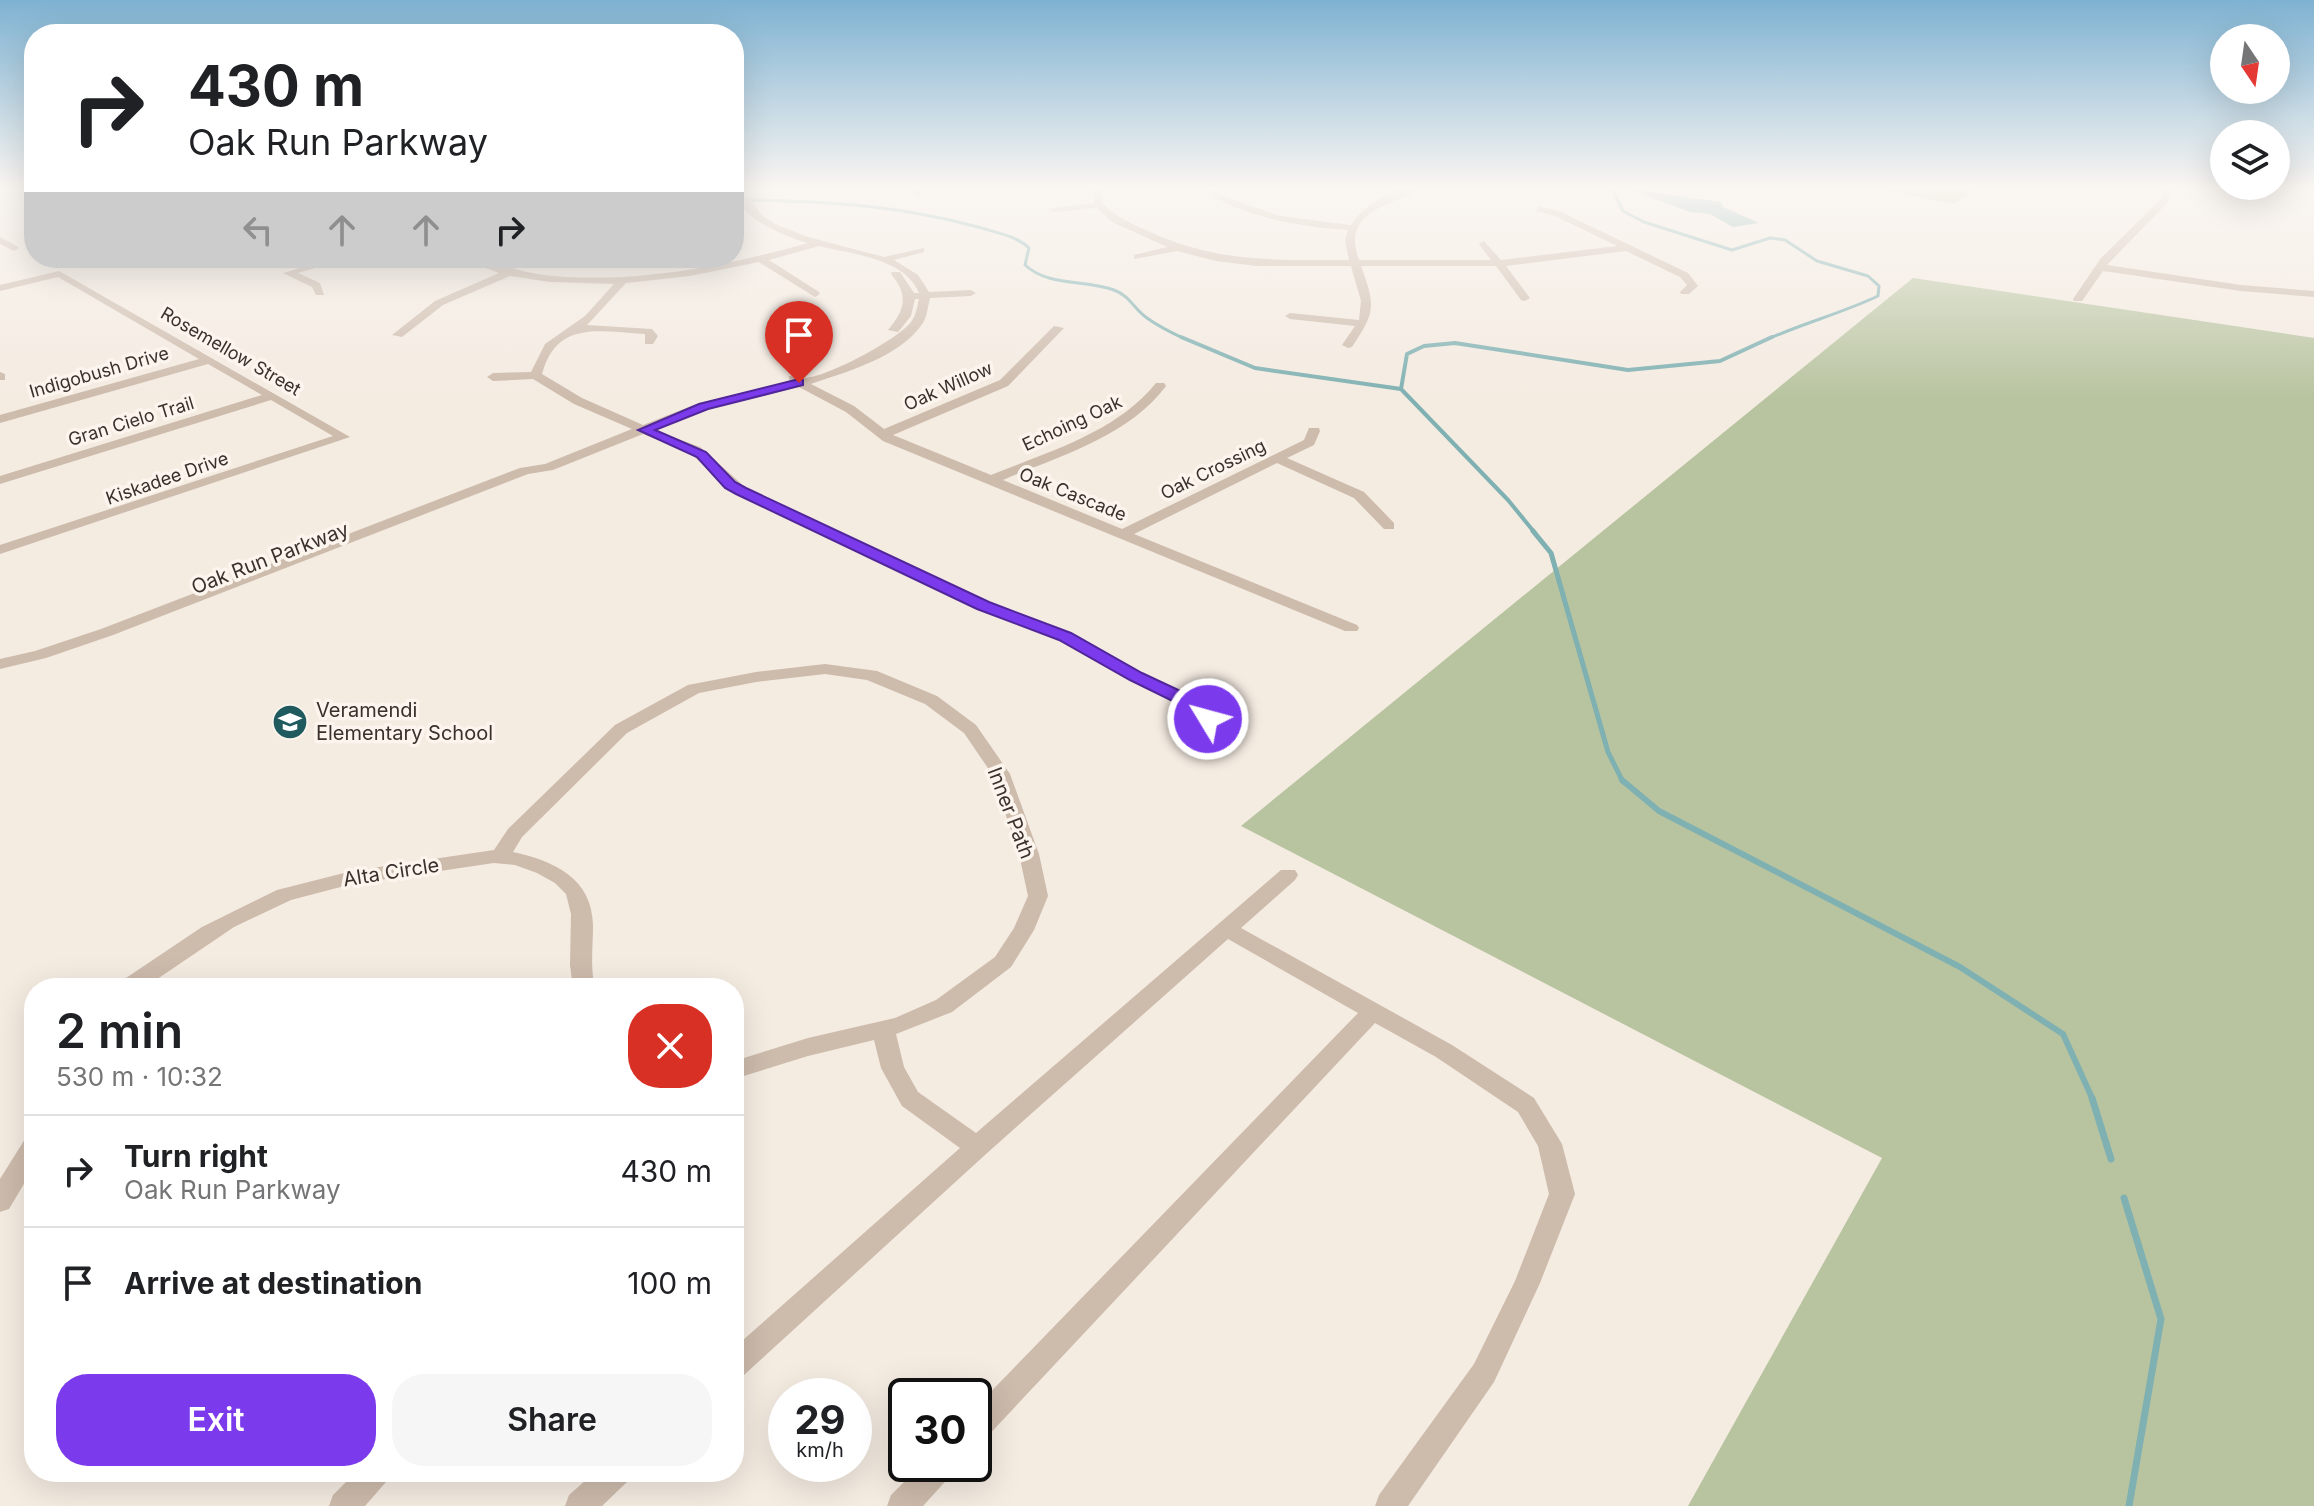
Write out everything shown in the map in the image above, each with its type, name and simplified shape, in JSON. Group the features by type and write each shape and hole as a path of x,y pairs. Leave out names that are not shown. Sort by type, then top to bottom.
{"street":[{"path":"744,264 772,257"},
{"path":"868,257 890,262 908,272 920,284 925,295"},
{"path":"879,261 893,257"},
{"path":"1213,257 1256,263 1356,265 1497,264 1562,257"},
{"path":"1348,345 1363,324 1367,303 1354,257"},
{"path":"1493,257 1525,298"},
{"path":"1644,257 1689,279 1693,286 1685,292"},
{"path":"2078,299 2109,257"},
{"path":"763,260 815,294"},
{"path":"879,261 905,283 910,296 971,293"},
{"path":"2099,267 2228,287 2314,294"},
{"path":"307,268 288,273 319,287 320,293"},
{"path":"497,268 564,279 623,280 723,268"},
{"path":"398,335 439,303 510,272"},
{"name":"Rosemellow Street","path":"0,288 59,274 344,437"},
{"path":"536,375 543,352 593,314 623,280"},
{"name":"Oak Run Parkway","path":"0,664 40,655 107,632 536,477 548,467 703,406 850,367 898,341 919,319 925,295"},
{"name":"Oak Run Parkway","path":"795,380 881,341 906,317 910,296"},
{"path":"1290,316 1363,324"},
{"path":"574,328 648,331 652,336 649,342"},
{"name":"Oak Willow","path":"882,434 1004,383 1058,328"},
{"name":"Indigobush Drive","path":"0,419 208,360"},
{"path":"493,377 536,375 558,393 692,448 709,460 730,485 782,516 983,605 1065,636 1136,677 1195,705 1206,714 1209,725"},
{"name":"Oak Cascade","path":"795,380 850,409 882,434 1351,628"},
{"name":"Echoing Oak","path":"992,480 1132,416 1155,395 1160,386"},
{"name":"Gran Cielo Trail","path":"0,480 273,396"},
{"name":"Oak Crossing","path":"1123,534 1309,442 1314,431"},
{"name":"Kiskadee Drive","path":"0,550 344,437"},
{"path":"1276,458 1359,495 1389,526"},
{"name":"Oak Run Parkway","path":"0,673 144,627 303,562"},
{"name":"Inner Path","path":"499,858 515,833 621,729 694,689 756,677 825,669 871,675 931,700 970,729 1001,774 1029,854 1038,896 1024,930 1003,962 944,1006 900,1025 808,1047 744,1067"},
{"name":"Alta Circle","path":"142,978 219,924 313,885 396,870 506,857 552,871 575,892 582,927 581,978"},
{"path":"744,1357 977,1147 1288,875"},
{"path":"1226,929 1444,1051 1526,1105 1550,1144 1562,1194 1527,1283 1484,1373 1390,1506"},
{"path":"992,1411 1372,1012"},
{"path":"883,1029 893,1068 910,1099 977,1147"},
{"path":"0,1200 24,1162"},
{"path":"344,1506 367,1482"},
{"path":"580,1506 606,1482"},
{"path":"902,1506 925,1482"}],"green space":[{"path":"1913,278 2314,338 2314,1506 1688,1506 1882,1158 1241,826"}],"waterway":[{"path":"1027,257 1025,265 1045,277 1114,290 1151,321 1181,337"},
{"path":"1768,339 1878,296 1879,286 1868,276 1811,257"},
{"path":"1181,337 1255,368 1401,389"},
{"path":"1181,337 1185,339"},
{"path":"1401,389 1407,354 1424,346 1455,343 1628,370 1720,361 1772,337"},
{"path":"1401,389 1508,500 1535,533"},
{"path":"1533,531 1551,553 1608,752 1622,780"},
{"path":"1622,780 1659,811 1960,967 2063,1034 2093,1100"},
{"path":"2092,1098 2111,1159"},
{"path":"2124,1198 2161,1319 2129,1506"}],"place":[{"name":"Veramendi Elementary School","path":"290,722"}],"route":[{"path":"799,383 703,406 644,430 702,454 730,485 741,491 983,605 1065,636 1136,677 1195,705 1208,719"}]}
